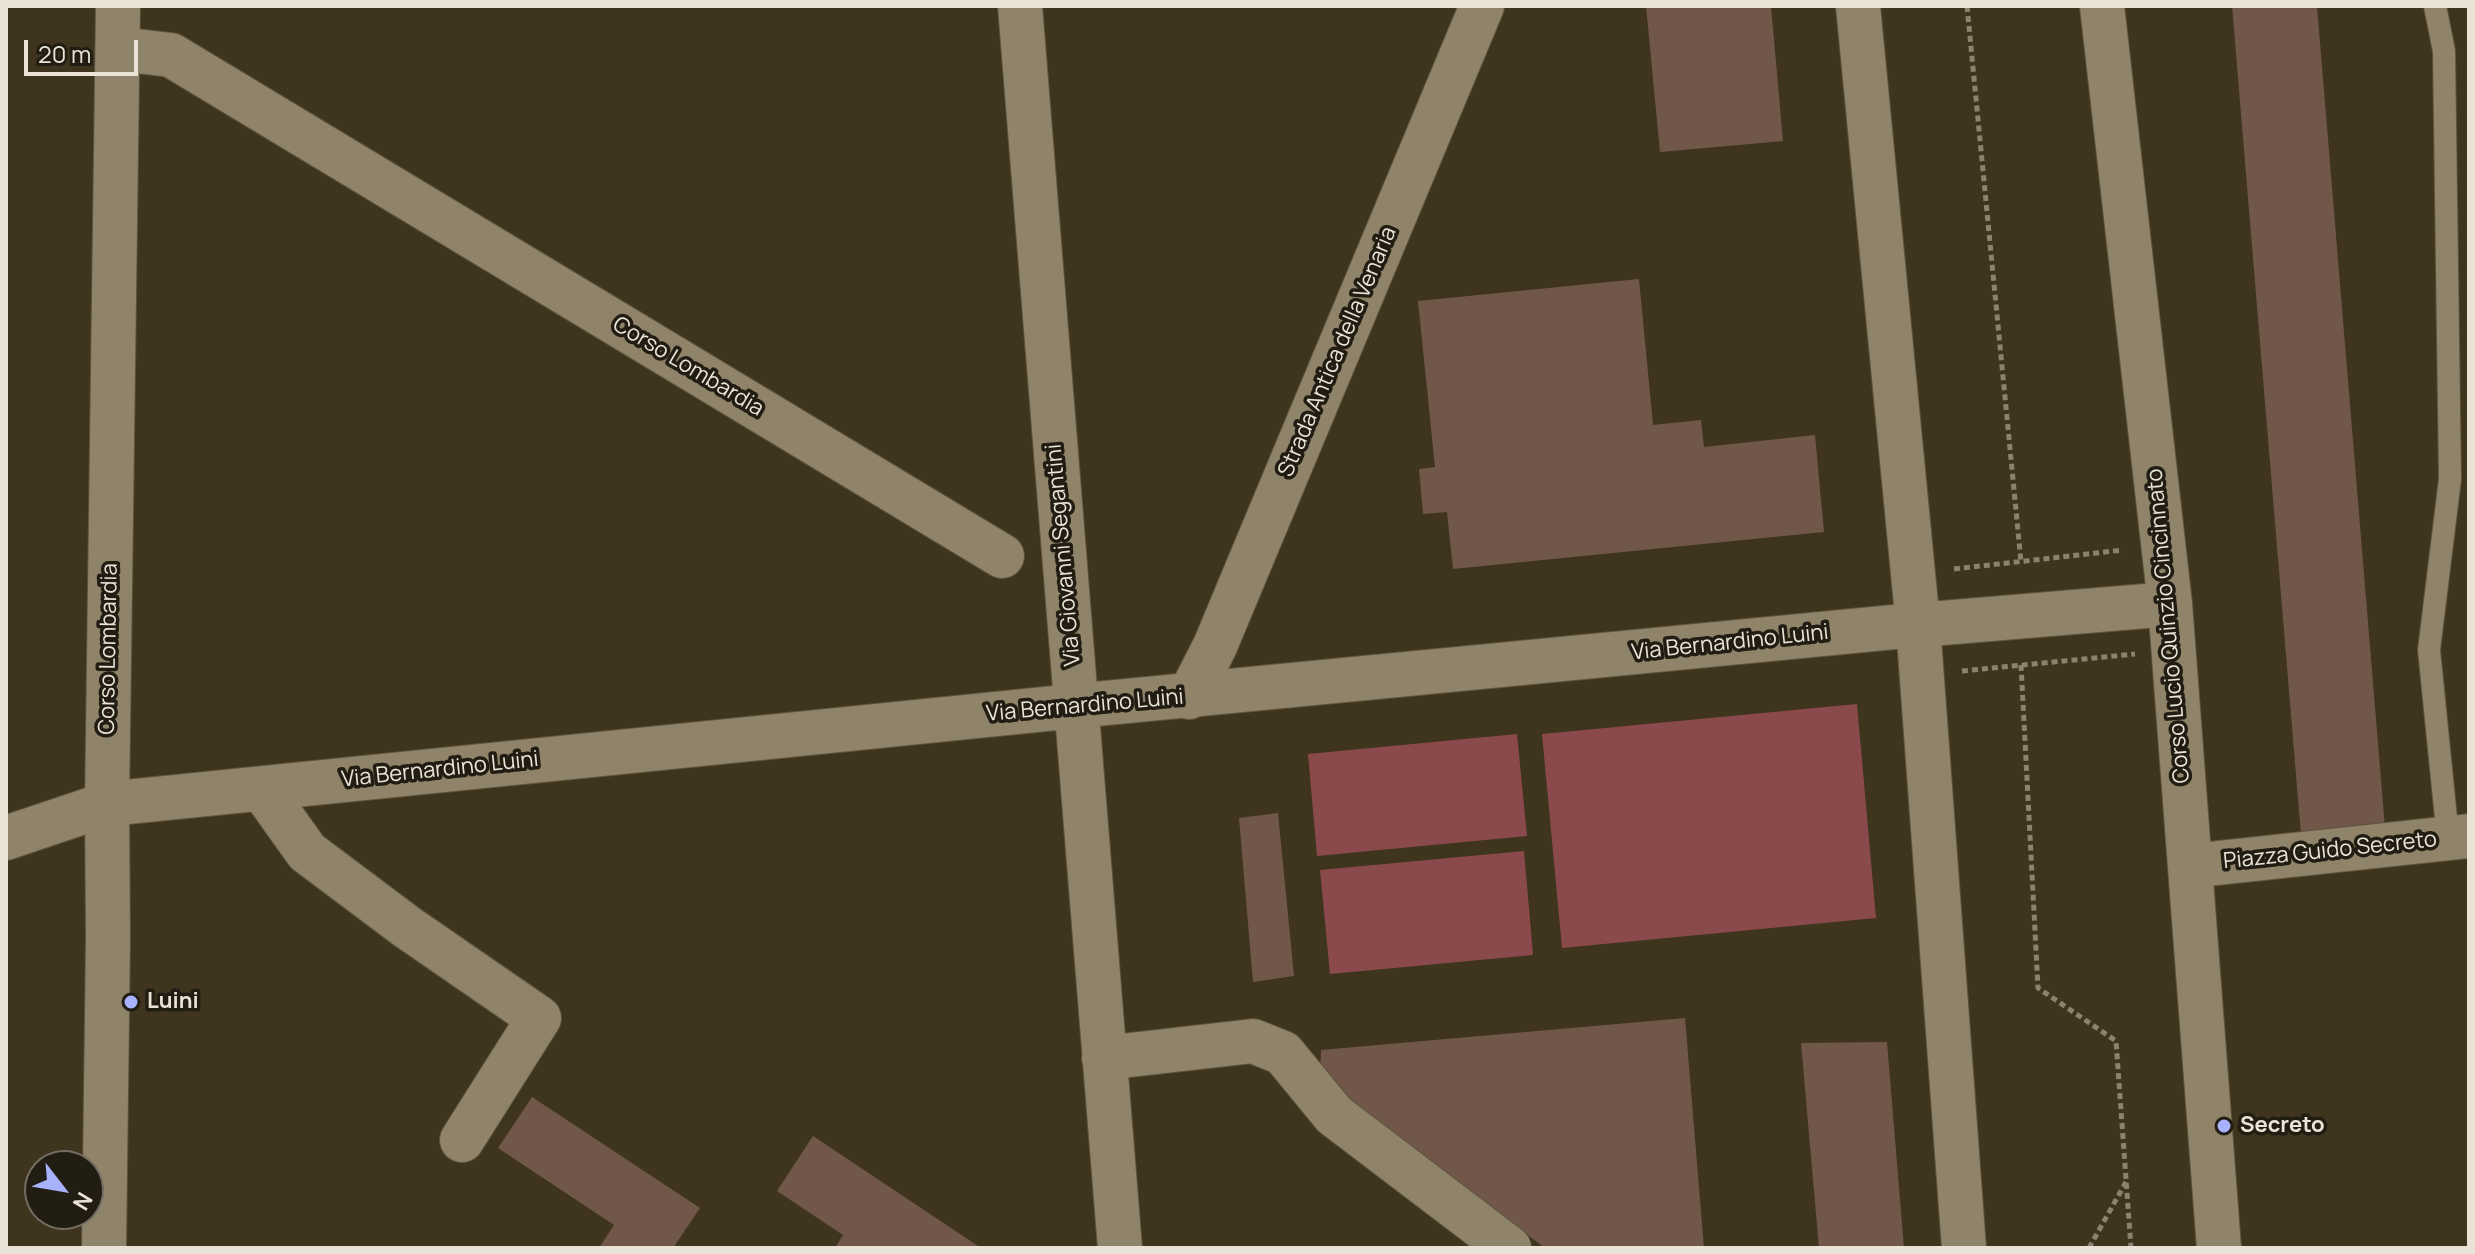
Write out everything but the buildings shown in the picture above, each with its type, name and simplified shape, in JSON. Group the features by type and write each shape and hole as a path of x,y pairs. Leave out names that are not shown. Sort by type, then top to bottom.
{"street":[{"name":"Corso Lombardia","path":"104,1248 118,6"},
{"name":"Via Giovanni Segantini","path":"1020,6 1120,1248"},
{"name":"Strada Antica della Venaria","path":"1189,697 1215,646 1482,6"},
{"path":"1858,6 1918,625 1964,1248"},
{"name":"Corso Lucio Quinzio Cincinnato","path":"2102,6 2170,604 2219,1248"},
{"name":"Corso Lombardia","path":"119,49 171,55 1002,556"},
{"name":"Via Bernardino Luini","path":"6,838 107,804 1075,706 1918,625 2170,604"},
{"path":"262,789 307,852 407,927 539,1018 462,1140"},
{"name":"Piazza Guido Secreto","path":"2190,866 2458,837"},
{"path":"1104,1058 1253,1041 1283,1053 1334,1115 1509,1248"}],"lane":[{"path":"2435,6 2444,51 2450,479 2429,650 2458,837"}],"path":[{"path":"1967,6 2021,562"},
{"path":"1913,573 2163,546"},
{"path":"1922,676 2173,650"},
{"path":"2021,665 2038,988 2116,1041 2131,1248"},
{"path":"2089,1248 2126,1181"}],"shaded area":[{"path":"1857,704 1876,918 1562,948 1542,734"},
{"path":"1517,734 1527,836 1317,856 1308,754"},
{"path":"1524,851 1533,955 1330,974 1320,870"}],"place":[{"name":"Luini","path":"131,1002"},
{"name":"Secreto","path":"2224,1126"}]}
